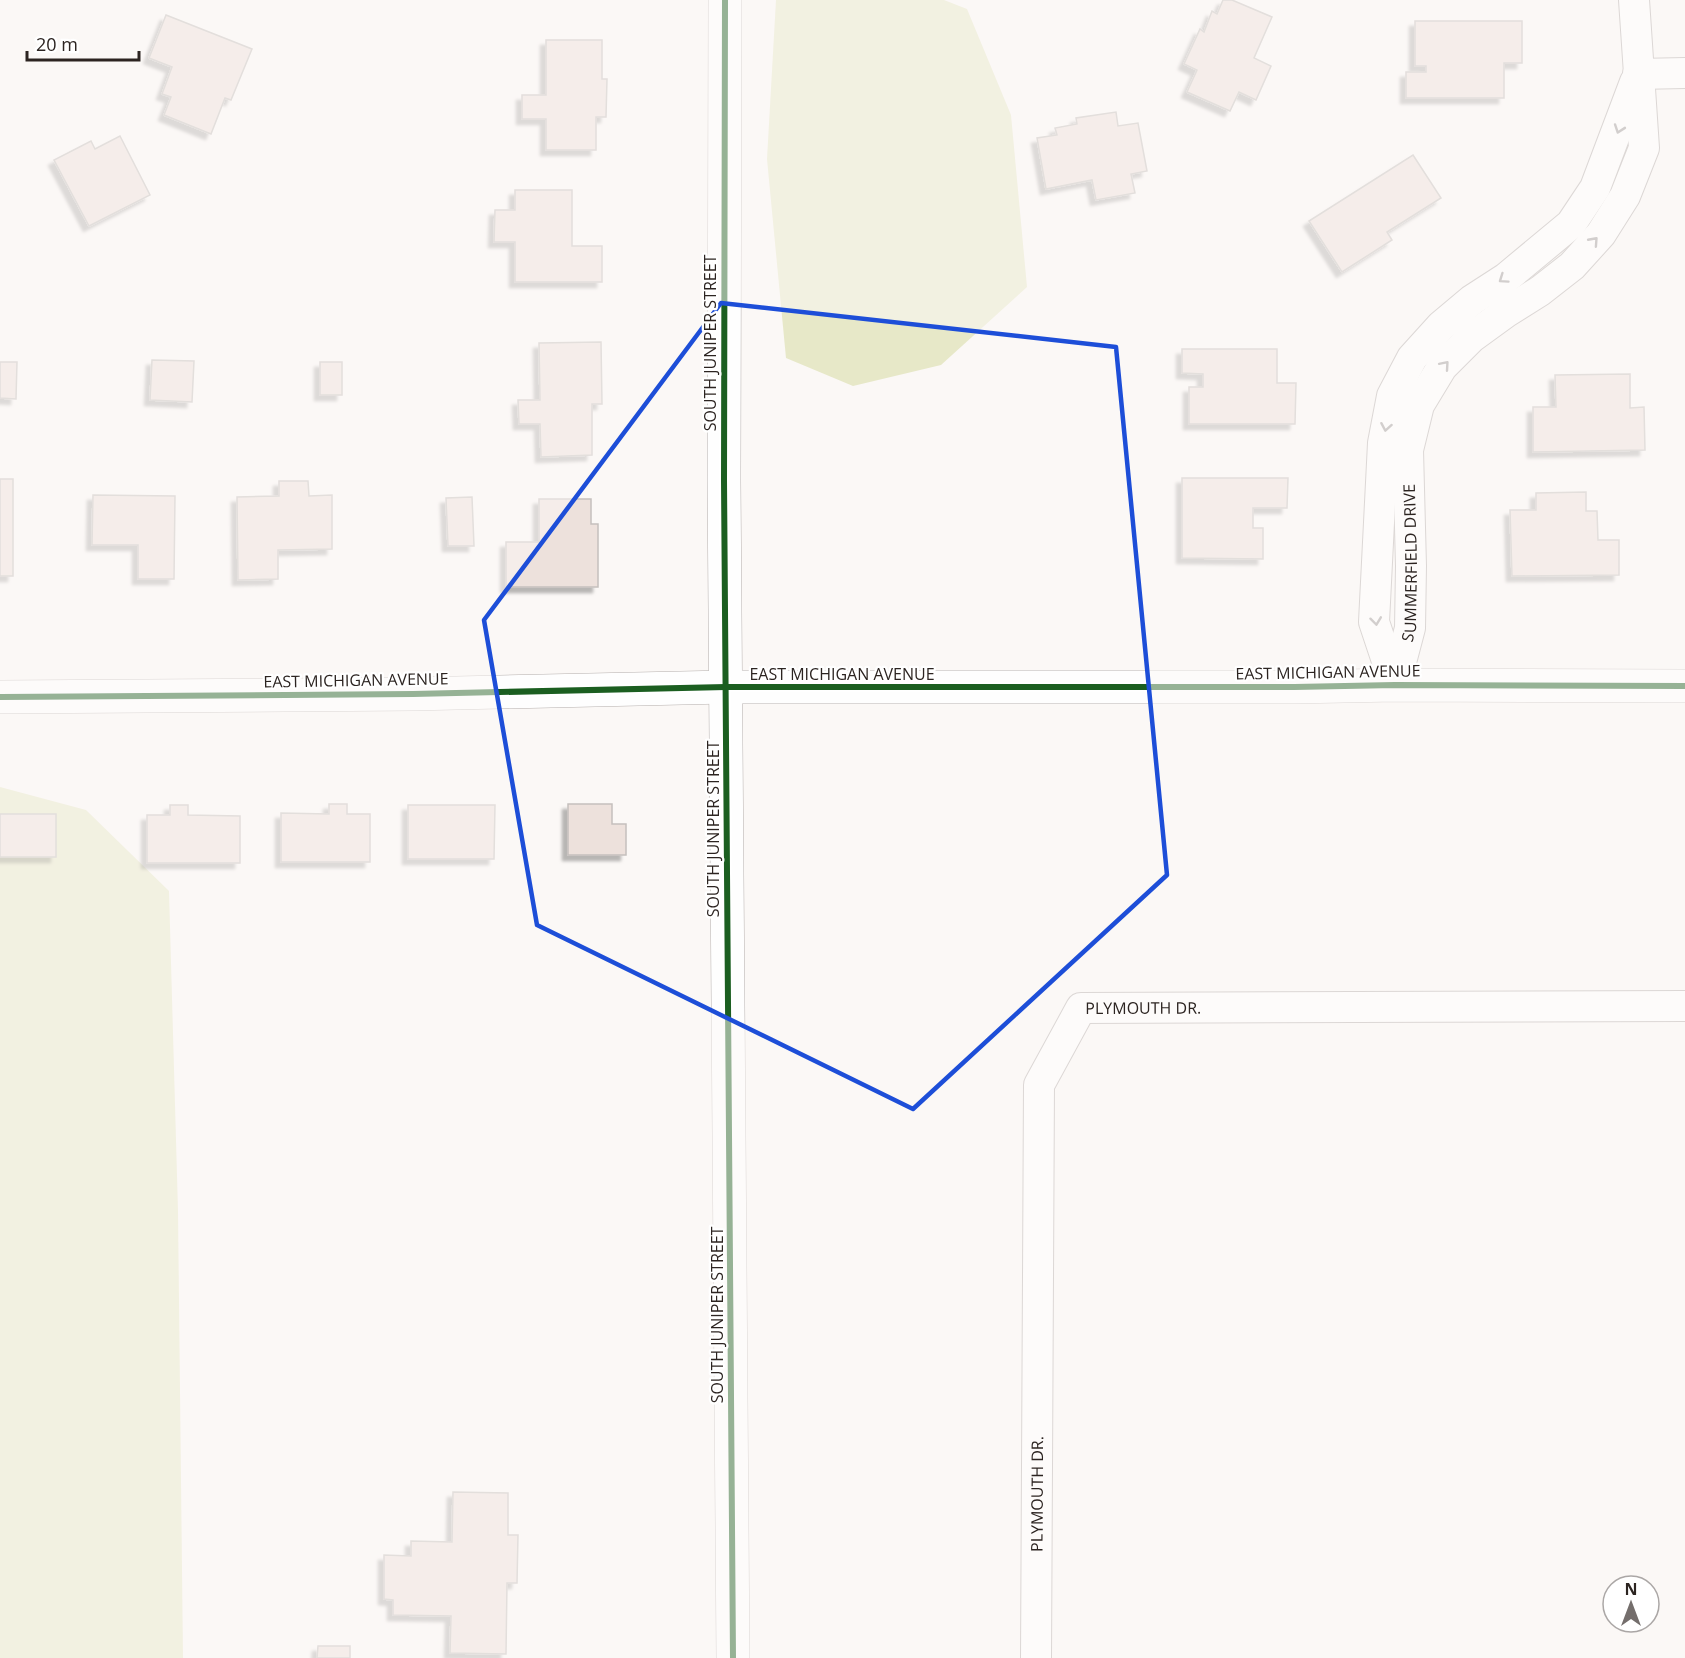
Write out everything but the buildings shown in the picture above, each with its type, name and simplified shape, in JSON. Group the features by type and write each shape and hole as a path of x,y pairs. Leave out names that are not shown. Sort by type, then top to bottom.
{"street":[{"name":"SOUTH JUNIPER STREET","path":"725,0 724,480 733,1658"},
{"name":"SUMMERFIELD DRIVE","path":"1395,685 1410,628 1408,450 1419,405 1442,367 1472,337 1504,313 1540,291 1572,266 1601,234 1625,196 1644,148 1634,0"},
{"path":"1638,74 1685,73"},
{"name":"EAST MICHIGAN AVENUE","path":"0,697 424,693 726,687 1685,686"},
{"name":"PLYMOUTH DR.","path":"1036,1658 1039,1085 1081,1008 1685,1006"}],"highlighted area":[{"path":"721,303 1116,347 1167,875 913,1109 537,925 484,620"}],"green space":[{"path":"776,0 944,0 967,9 1011,115 1027,287 941,365 853,386 786,358 767,159"},
{"path":"0,787 86,810 169,891 178,1211 183,1658 0,1658"}],"cycle path":[{"path":"725,0 724,480 733,1658"},
{"path":"0,697 413,694 726,687 1685,686"}]}
